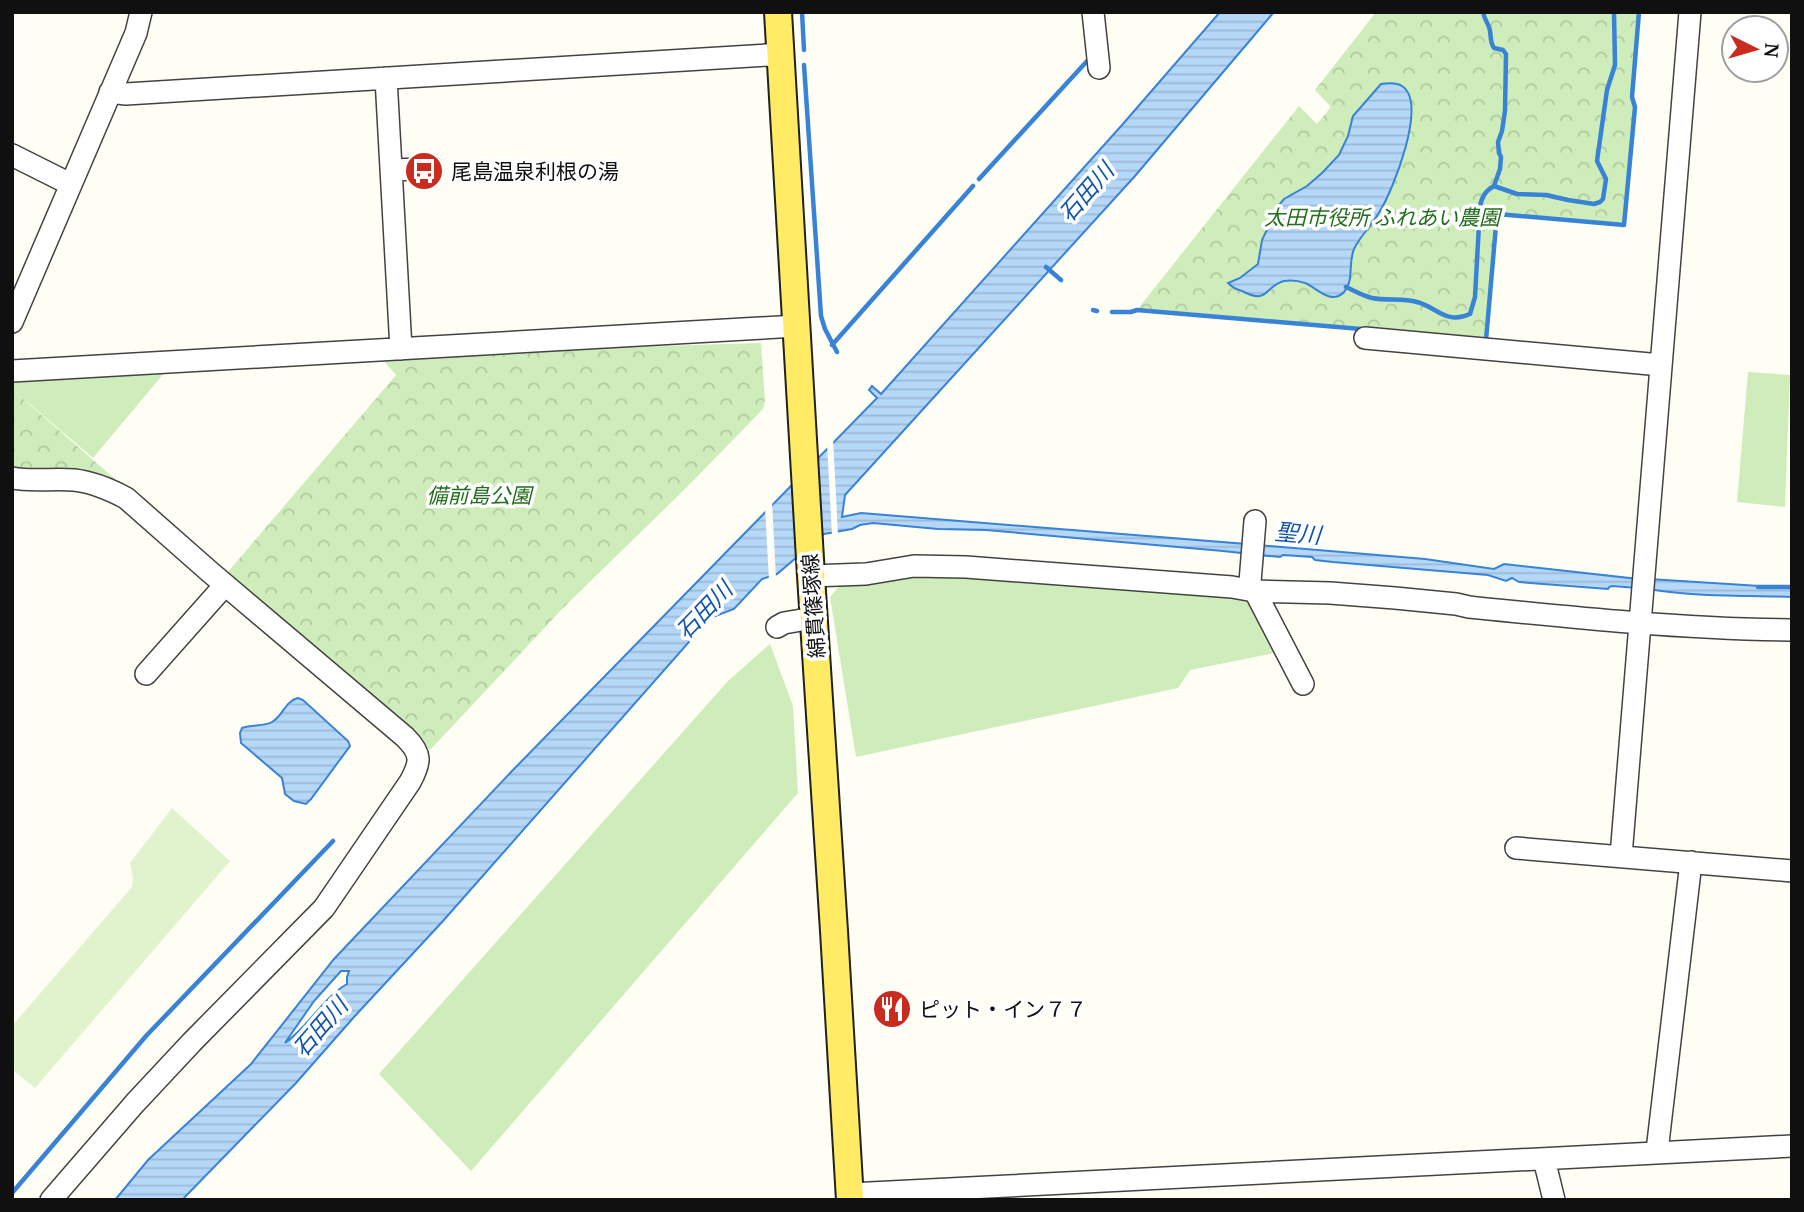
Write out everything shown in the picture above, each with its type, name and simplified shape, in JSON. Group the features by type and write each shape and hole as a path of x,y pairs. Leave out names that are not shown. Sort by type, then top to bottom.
{"main road":[{"name":"綿貫篠塚線","path":"778,12 850,1197"}],"street":[{"path":"12,322 136,33 141,12"},
{"path":"1093,12 1099,68"},
{"path":"1621,856 1690,12"},
{"path":"110,92 126,94 767,55 781,57"},
{"path":"386,78 401,349"},
{"path":"12,155 70,184"},
{"path":"392,170 420,169"},
{"path":"12,371 797,326"},
{"path":"1365,338 1661,365"},
{"path":"12,478 26,481 72,480 111,489 126,498 405,737 416,751 419,761 410,782 324,908 192,1042 51,1200"},
{"path":"1255,522 1252,587 1303,684"},
{"path":"810,572 866,574 914,566 966,566 1395,598 1469,607 1641,618 1725,629 1792,630"},
{"path":"146,674 225,585"},
{"path":"777,627 784,623 813,618"},
{"path":"1516,848 1792,871"},
{"path":"1657,1152 1691,862"},
{"path":"850,1197 1792,1146"},
{"path":"1544,1159 1554,1200"}],"green space":[{"name":"太田市役所 ふれあい農園","path":"1376,12 1639,12 1632,97 1635,107 1624,225 1497,214 1486,340 1137,310 1299,106 1317,124 1331,107 1315,90"},
{"name":"備前島公園","path":"761,343 765,401 763,409 564,607 430,750 227,573 396,375 382,359 559,349"},
{"path":"165,372 93,458 12,389 12,382 15,380"},
{"path":"1748,372 1790,375 1785,507 1737,502"},
{"path":"12,389 125,488 12,471"},
{"path":"933,575 1219,591 1254,602 1280,652 1190,670 1178,688 856,757 830,597 841,584 840,580"},
{"path":"770,644 793,706 798,793 471,1171 379,1074 728,681"},
{"path":"172,808 230,861 35,1088 12,1069 12,1026 132,887 130,863"}],"water":[{"name":"石田川","path":"1220,12 1274,12 1135,176 845,495 842,517 861,513 1246,544 1245,556 1223,551 873,523 824,534 777,574 762,579 734,609 710,618 443,921 296,1083 182,1200 115,1200 148,1160 251,1064 334,959 512,771 877,398 869,390 872,386 881,394","holes":["341,971 349,971 347,984 331,996 285,1043 314,1001"]},
{"path":"1381,84 1400,85 1409,95 1410,127 1400,167 1386,200 1353,252 1349,282 1344,292 1334,297 1305,283 1284,281 1262,296 1257,296 1231,286 1228,283 1240,278 1258,264 1262,240 1279,205 1284,199 1307,186 1339,155 1353,116"},
{"path":"1258,545 1425,559 1494,569 1504,564 1638,579 1637,588 1612,586 1608,589 1519,582 1512,578 1506,581 1488,575 1333,562 1315,560 1312,557 1258,555"},
{"path":"1649,579 1792,588 1792,597 1666,592 1648,589"},
{"path":"298,698 348,741 350,746 306,804 294,801 285,794 282,778 241,743 240,733 242,728 272,722 290,702"}],"pier":[{"path":"833,438 838,535 832,536 827,444"},
{"path":"772,501 776,578 769,581 765,507"}],"waterway":[{"path":"802,12 804,50"},
{"path":"1483,12 1492,45 1506,54 1505,111 1498,142 1500,169 1494,186"},
{"path":"1346,287 1372,298 1417,302 1442,314 1462,317 1470,314 1475,297 1480,206 1488,190 1494,186 1517,194 1546,195 1594,204 1603,199 1606,179 1597,161 1607,90 1615,65 1614,12"},
{"path":"1483,340 1486,340 1497,214 1624,225 1635,107 1632,97 1639,12"},
{"path":"979,179 1088,60"},
{"path":"804,65 821,316 837,352"},
{"path":"832,345 973,186"},
{"path":"1046,267 1061,280"},
{"path":"1093,310 1097,311"},
{"path":"1112,312 1137,310 1361,329"},
{"name":"聖川","path":"1758,587 1792,587"},
{"path":"12,1193 146,1036 333,841"}],"place":[{"name":"尾島温泉利根の湯","path":"424,171"},
{"name":"ピット・イン７７","path":"892,1009"}]}
